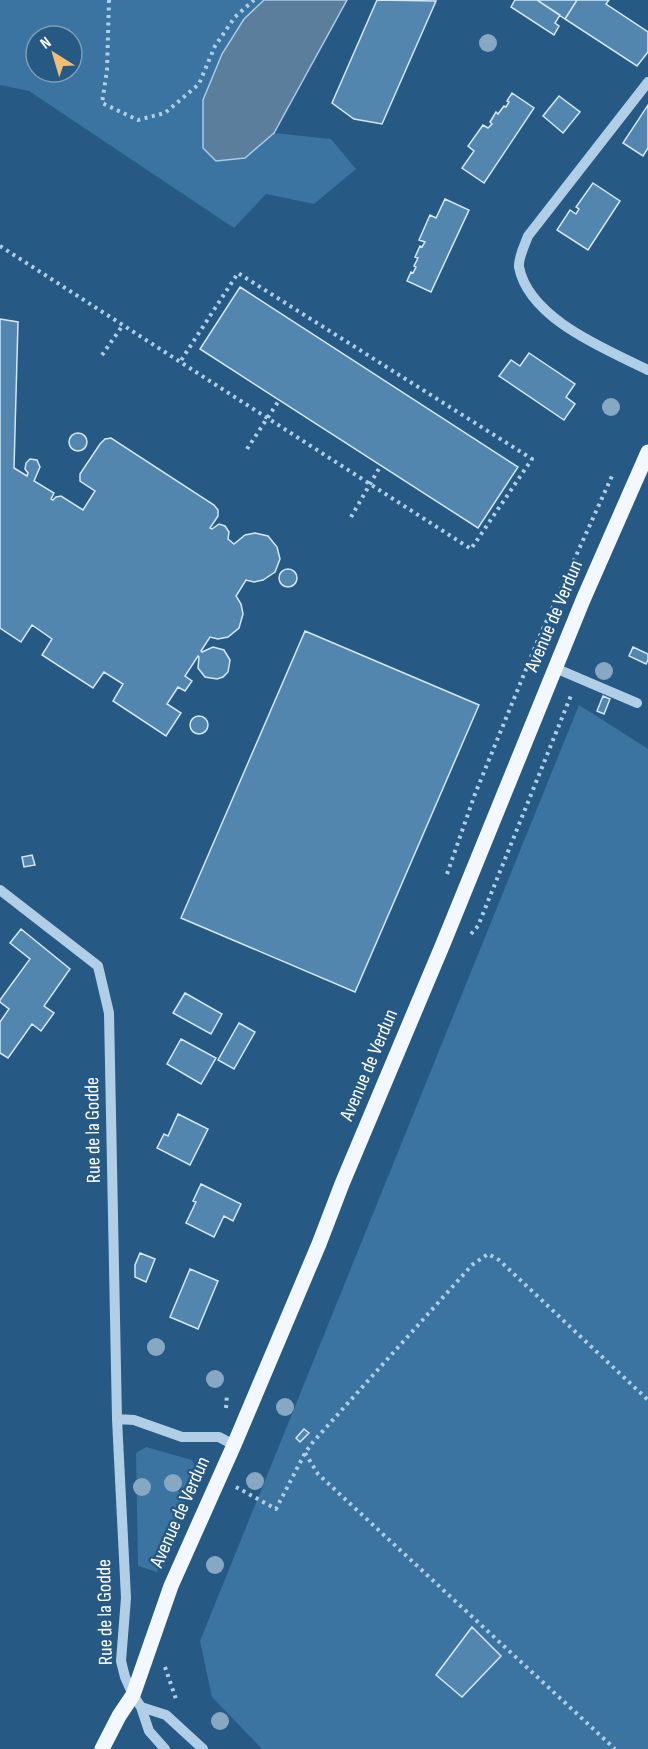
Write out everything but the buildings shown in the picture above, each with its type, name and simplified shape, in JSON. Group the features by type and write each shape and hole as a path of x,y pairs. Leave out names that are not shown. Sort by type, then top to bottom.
{"main road":[{"name":"Avenue de Verdun","path":"102,1749 119,1716 137,1701 171,1586 234,1445 319,1244 583,600 648,452"}],"street":[{"path":"648,82 528,236 519,265 528,290 550,314 577,335 648,370"},
{"path":"555,668 637,704"},
{"name":"Rue de la Godde","path":"0,890 99,966 109,1013 117,1419 126,1598 121,1661 125,1677 149,1731 165,1749"},
{"path":"117,1419 134,1420 182,1437 219,1437 234,1445"},
{"path":"137,1701 166,1715 203,1749"}],"path":[{"path":"110,0 107,70 102,103 138,120 165,113 199,84 215,46 235,17 254,0"},
{"path":"0,246 123,325 180,362 267,418 471,549 532,459 238,273 180,362"},
{"path":"102,355 123,325"},
{"path":"247,449 280,399"},
{"path":"351,517 381,465"},
{"path":"236,1487 276,1509 305,1453 472,1266 488,1254 499,1260 648,1400"},
{"path":"305,1453 318,1474 615,1749"}],"shaded area":[{"path":"0,0 264,0 244,19 222,54 203,100 203,148 245,158 274,133 331,139 356,169 314,204 266,194 234,228 29,91 0,85"},
{"path":"264,0 347,0 274,133 245,158 216,161 203,148 203,100 222,54 244,19"},
{"path":"579,705 648,749 648,1749 262,1749 212,1697 200,1641"},
{"path":"146,1447 192,1460 197,1470 157,1572 138,1566 136,1453"}]}
